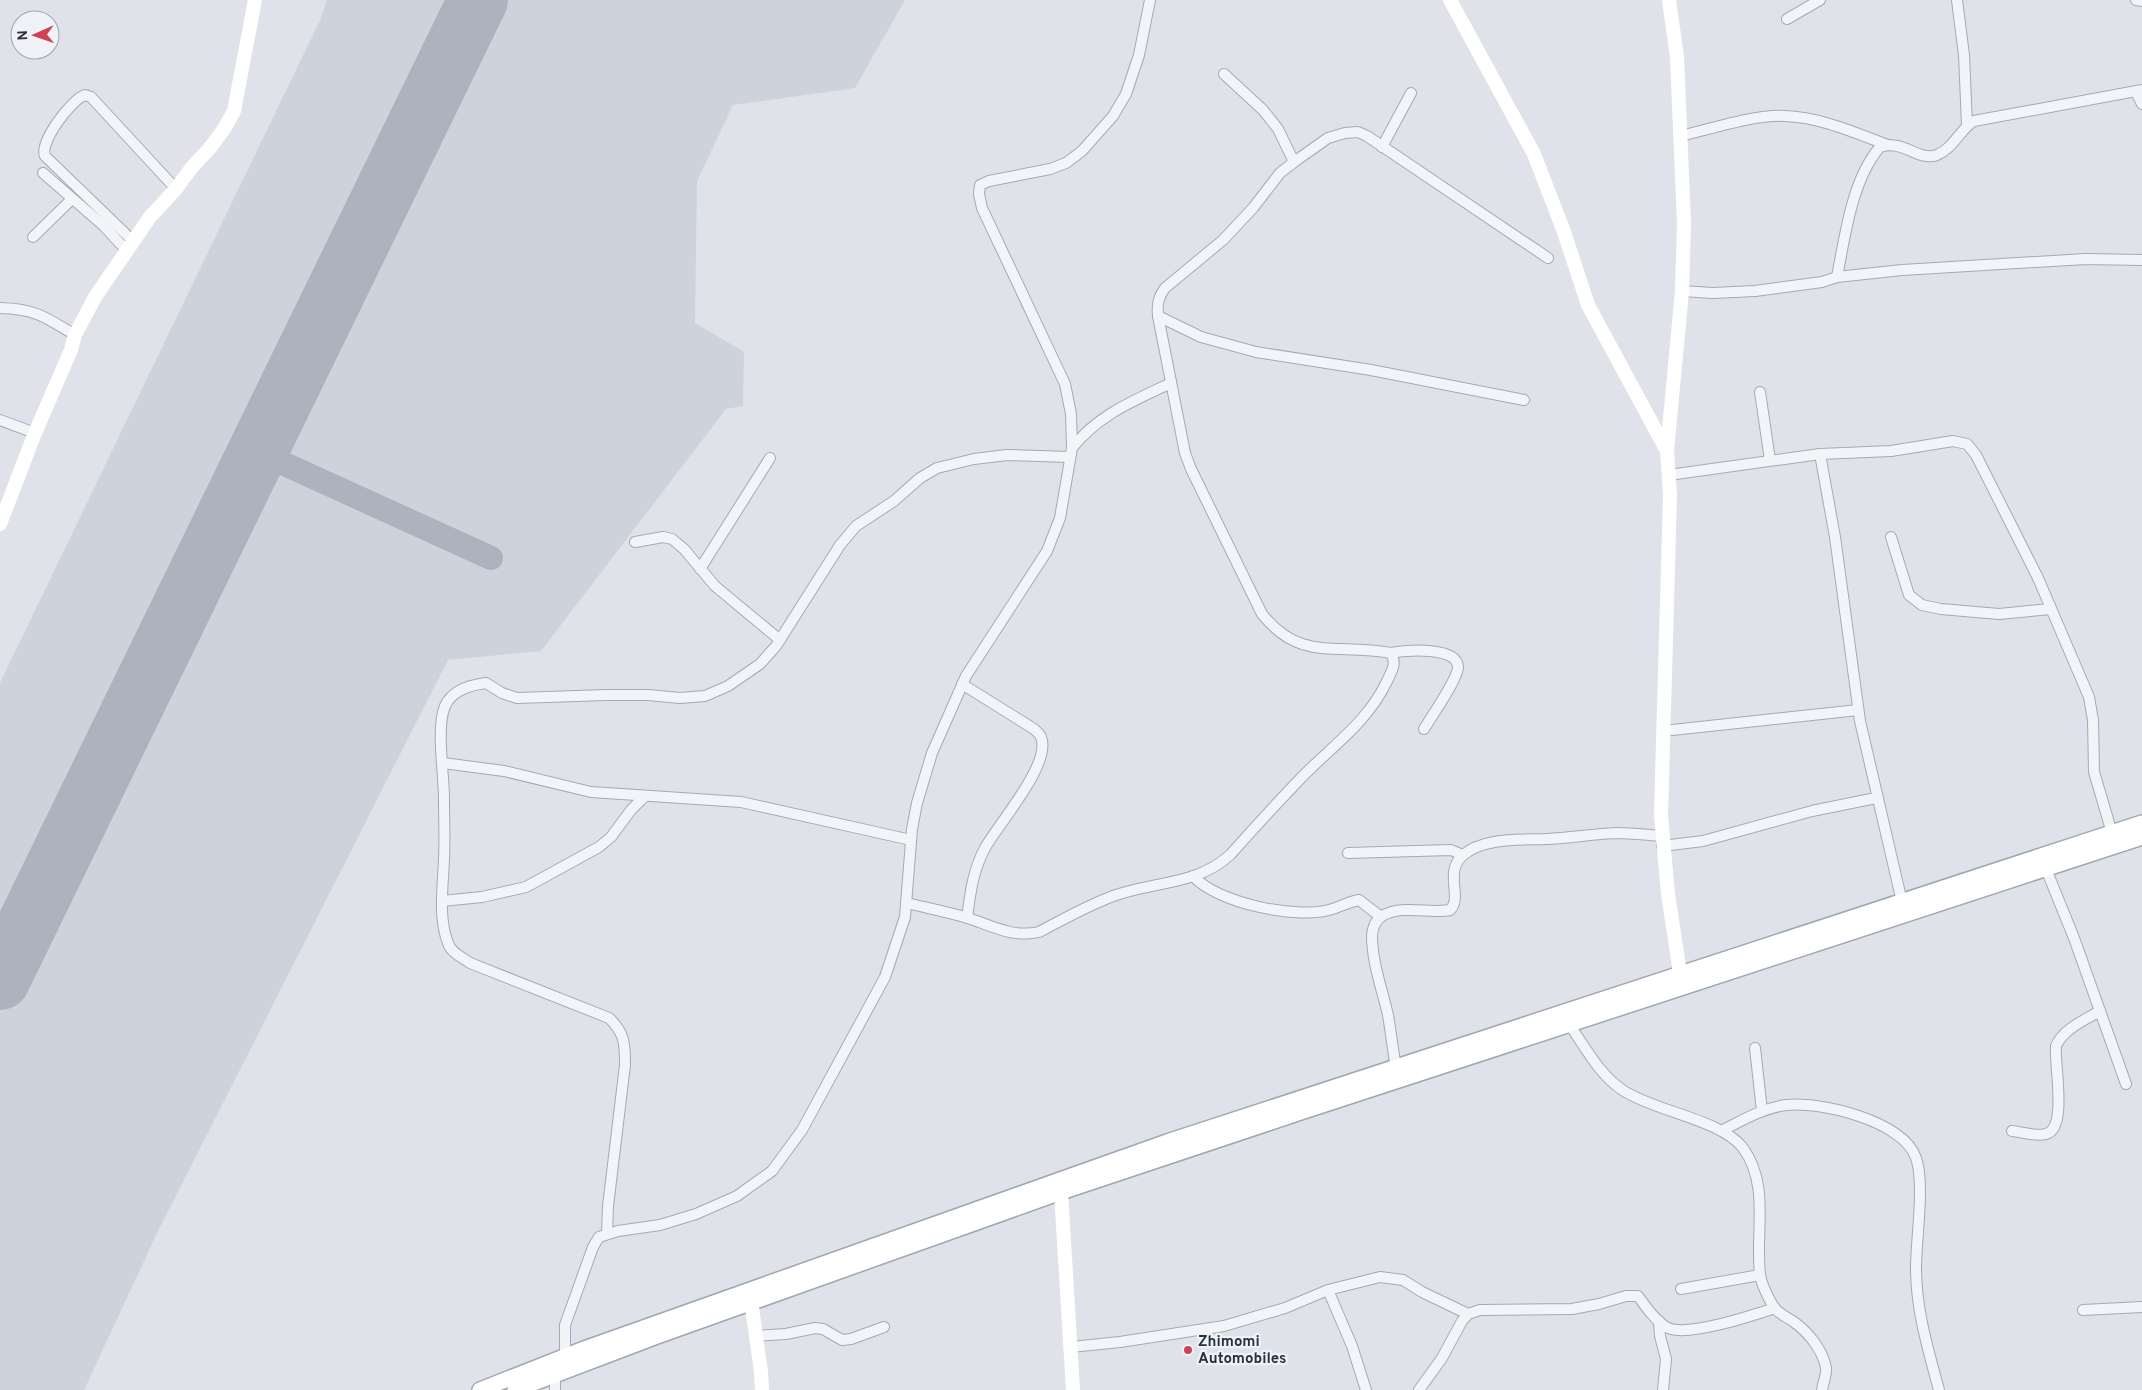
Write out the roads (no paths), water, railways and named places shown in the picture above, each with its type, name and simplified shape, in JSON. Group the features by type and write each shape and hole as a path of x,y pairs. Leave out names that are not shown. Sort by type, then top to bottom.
{"main road":[{"path":"516,1390 751,1296 1158,1145 2142,823"},
{"path":"480,1390 565,1357 751,1296 826,1275 1061,1192 2142,837"}],"street":[{"path":"0,524 35,433 68,357 75,335 95,297 150,217 176,189 224,129 234,111 255,0"},
{"path":"565,1357 564,1332 567,1317 593,1247 599,1237 660,1225 696,1214 737,1196 772,1171 802,1130 885,976 905,917 911,840 917,803 932,752 962,684 1047,551 1060,518 1071,453 1071,414 1064,384 994,232 979,194 980,186 988,181 1030,174 1066,163 1082,151 1113,116 1126,94 1139,55 1150,0"},
{"path":"1450,0 1534,154 1564,232 1588,305 1667,451"},
{"path":"1669,0 1677,57 1684,223 1682,291 1667,451 1670,476 1662,841 1680,973"},
{"path":"1787,19 1820,0"},
{"path":"1957,0 1964,55 1967,125"},
{"path":"2136,0 2142,1"},
{"path":"1224,74 1263,110 1278,129 1294,162"},
{"path":"1837,277 1849,214 1861,182 1875,153 1880,147 1896,144 1924,156 1938,154 1955,142 1967,125 1982,118 2139,91 2142,104"},
{"path":"1382,148 1412,93"},
{"path":"130,246 43,152 46,139 75,100 85,95 91,97 176,189"},
{"path":"1680,136 1760,118 1785,116 1822,122 1888,145"},
{"path":"1424,728 1451,685 1458,668 1456,661 1448,654 1406,650 1391,653 1307,647 1289,639 1273,628 1262,614 1250,593 1191,469 1181,437 1158,316 1157,304 1159,296 1165,288 1223,240 1253,208 1280,173 1328,138 1345,133 1358,132 1548,258"},
{"path":"43,173 130,246"},
{"path":"33,237 72,199"},
{"path":"1682,291 1713,293 1755,292 1822,282 1837,277 1902,270 2086,260 2142,260"},
{"path":"0,308 22,308 35,312 75,335"},
{"path":"1158,316 1201,337 1256,352 1371,370 1524,400"},
{"path":"1071,453 1086,431 1106,416 1171,383"},
{"path":"1760,392 1770,460"},
{"path":"0,420 35,433"},
{"path":"1670,476 1820,454 1891,451 1952,441 1967,444 1976,455 2038,578 2089,697 2093,720 2094,772 2112,833"},
{"path":"607,1234 611,1178 625,1065 624,1043 620,1028 609,1018 470,963 453,952 447,942 444,931 442,902 444,850 442,732 444,707 449,699 463,688 486,682 502,693 517,698 606,695 648,695 680,698 705,696 728,686 760,664 780,640 840,545 856,526 894,501 920,478 937,468 974,459 1007,455 1071,453"},
{"path":"1820,454 1835,537 1858,710 1876,798 1902,902"},
{"path":"700,569 770,458"},
{"path":"635,542 663,537 672,540 684,550 715,586 780,640"},
{"path":"1891,537 1909,595 1922,605 1941,609 1999,614 2051,609"},
{"path":"907,903 967,918 1014,934 1027,935 1039,932 1114,896 1193,876 1218,866 1312,767 1365,718 1380,696 1394,667 1394,659 1391,653"},
{"path":"962,684 1034,728 1041,737 1043,746 1040,760 1026,788 985,847 972,885 967,918"},
{"path":"1663,731 1858,710"},
{"path":"443,764 504,771 591,792 741,802 911,840"},
{"path":"442,902 526,888 599,847 611,837 644,796"},
{"path":"1396,1068 1388,1016 1376,962 1372,935 1374,925 1381,917 1390,913 1404,911 1442,912 1450,910 1454,904 1453,871 1463,855 1485,846 1512,840 1616,833 1662,841 1703,841 1812,811 1876,798"},
{"path":"1348,853 1452,850 1463,855"},
{"path":"2046,869 2126,1084"},
{"path":"1193,876 1202,886 1214,892 1262,907 1288,911 1320,911 1359,900 1381,917"},
{"path":"2012,1131 2040,1135 2053,1130 2056,1126 2058,1110 2056,1053 2059,1040 2071,1029 2100,1011"},
{"path":"1569,1024 1600,1068 1624,1091 1656,1107 1723,1130 1736,1138 1744,1150 1756,1179 1760,1208 1760,1275 1775,1308 1805,1330 1822,1355 1826,1370 1822,1390"},
{"path":"1755,1048 1762,1111"},
{"path":"1723,1130 1762,1111 1796,1104 1865,1117 1883,1126 1913,1150 1917,1159 1919,1176 1916,1269 1919,1314 1938,1390"},
{"path":"1061,1192 1073,1390"},
{"path":"1681,1289 1760,1275"},
{"path":"1071,1347 1120,1342 1224,1326 1284,1308 1328,1290 1371,1278 1389,1277 1403,1280 1422,1292 1468,1314"},
{"path":"1328,1290 1352,1346 1366,1390"},
{"path":"751,1296 762,1390"},
{"path":"1419,1390 1442,1358 1462,1321 1468,1314 1480,1310 1572,1309 1626,1296 1638,1296 1651,1314 1670,1329 1701,1328 1775,1308"},
{"path":"2083,1310 2142,1308"},
{"path":"1660,1321 1660,1336 1666,1359 1663,1390"},
{"path":"756,1336 786,1334 815,1328 823,1329 842,1340 851,1339 884,1327"},
{"path":"556,1374 556,1390"}],"place":[{"name":"Zhimomi Automobiles","path":"1188,1350"}]}
